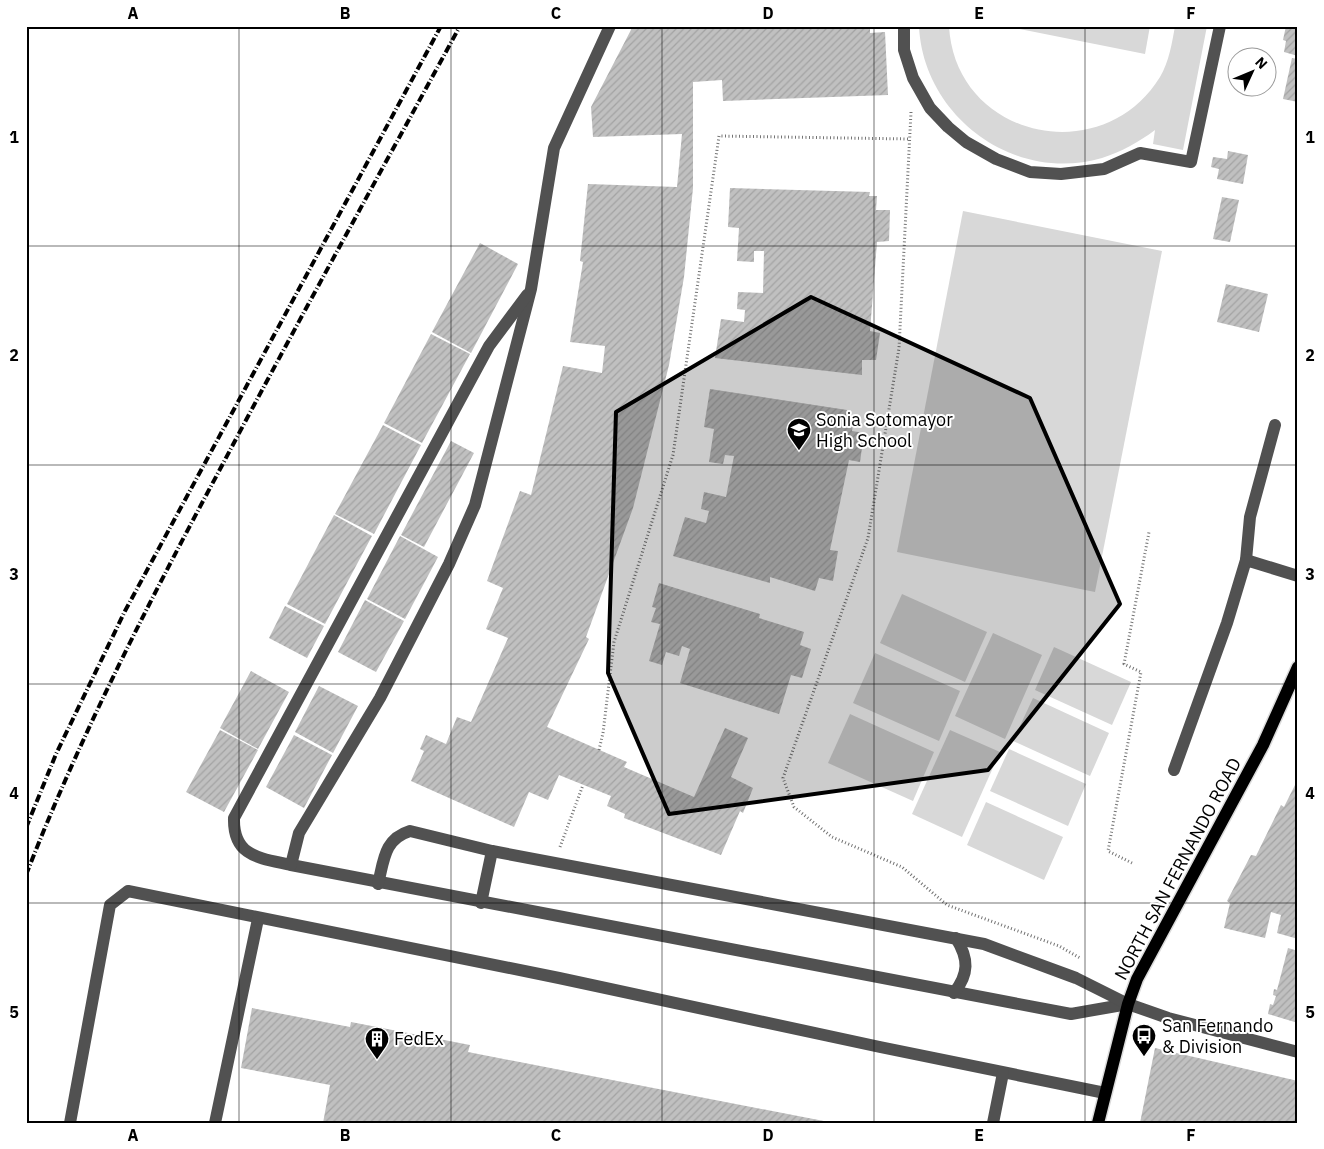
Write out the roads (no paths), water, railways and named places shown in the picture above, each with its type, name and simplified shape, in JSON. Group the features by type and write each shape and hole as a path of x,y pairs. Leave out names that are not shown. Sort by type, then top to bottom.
{"main road":[{"name":"NORTH SAN FERNANDO ROAD","path":"1098,1123 1128,1004 1146,962 1293,690 1298,667"}],"street":[{"path":"291,865 299,833 380,698 449,564 475,504 532,289 554,148 610,26"},
{"path":"904,26 904,50 913,78 930,108 948,127 982,152 1013,167 1044,174 1075,174 1104,169 1140,153 1191,162 1220,26"},
{"path":"532,289 489,346 234,818 234,833 242,848 255,857 378,884 1072,1014 1128,1004"},
{"path":"1174,770 1227,623 1246,560 1250,517 1275,425"},
{"path":"1246,560 1298,576"},
{"path":"378,884 388,846 397,835 410,831 492,851 554,861 984,944 1076,978 1128,1004 1168,1018 1298,1052"},
{"path":"481,903 492,851"},
{"path":"70,1123 110,905 128,891 258,919 559,978 1105,1093"},
{"path":"215,1123 258,919"},
{"path":"954,993 963,982 966,955 956,938"},
{"path":"993,1123 1003,1072"}],"railway":[{"path":"26,828 56,754 125,611 441,26"},
{"path":"26,875 92,721 166,572 460,26"}],"place":[{"name":"Sonia Sotomayor High School","path":"799,451"},
{"name":"San Fernando & Division","path":"1144,1057"},
{"name":"FedEx","path":"377,1060"}]}
